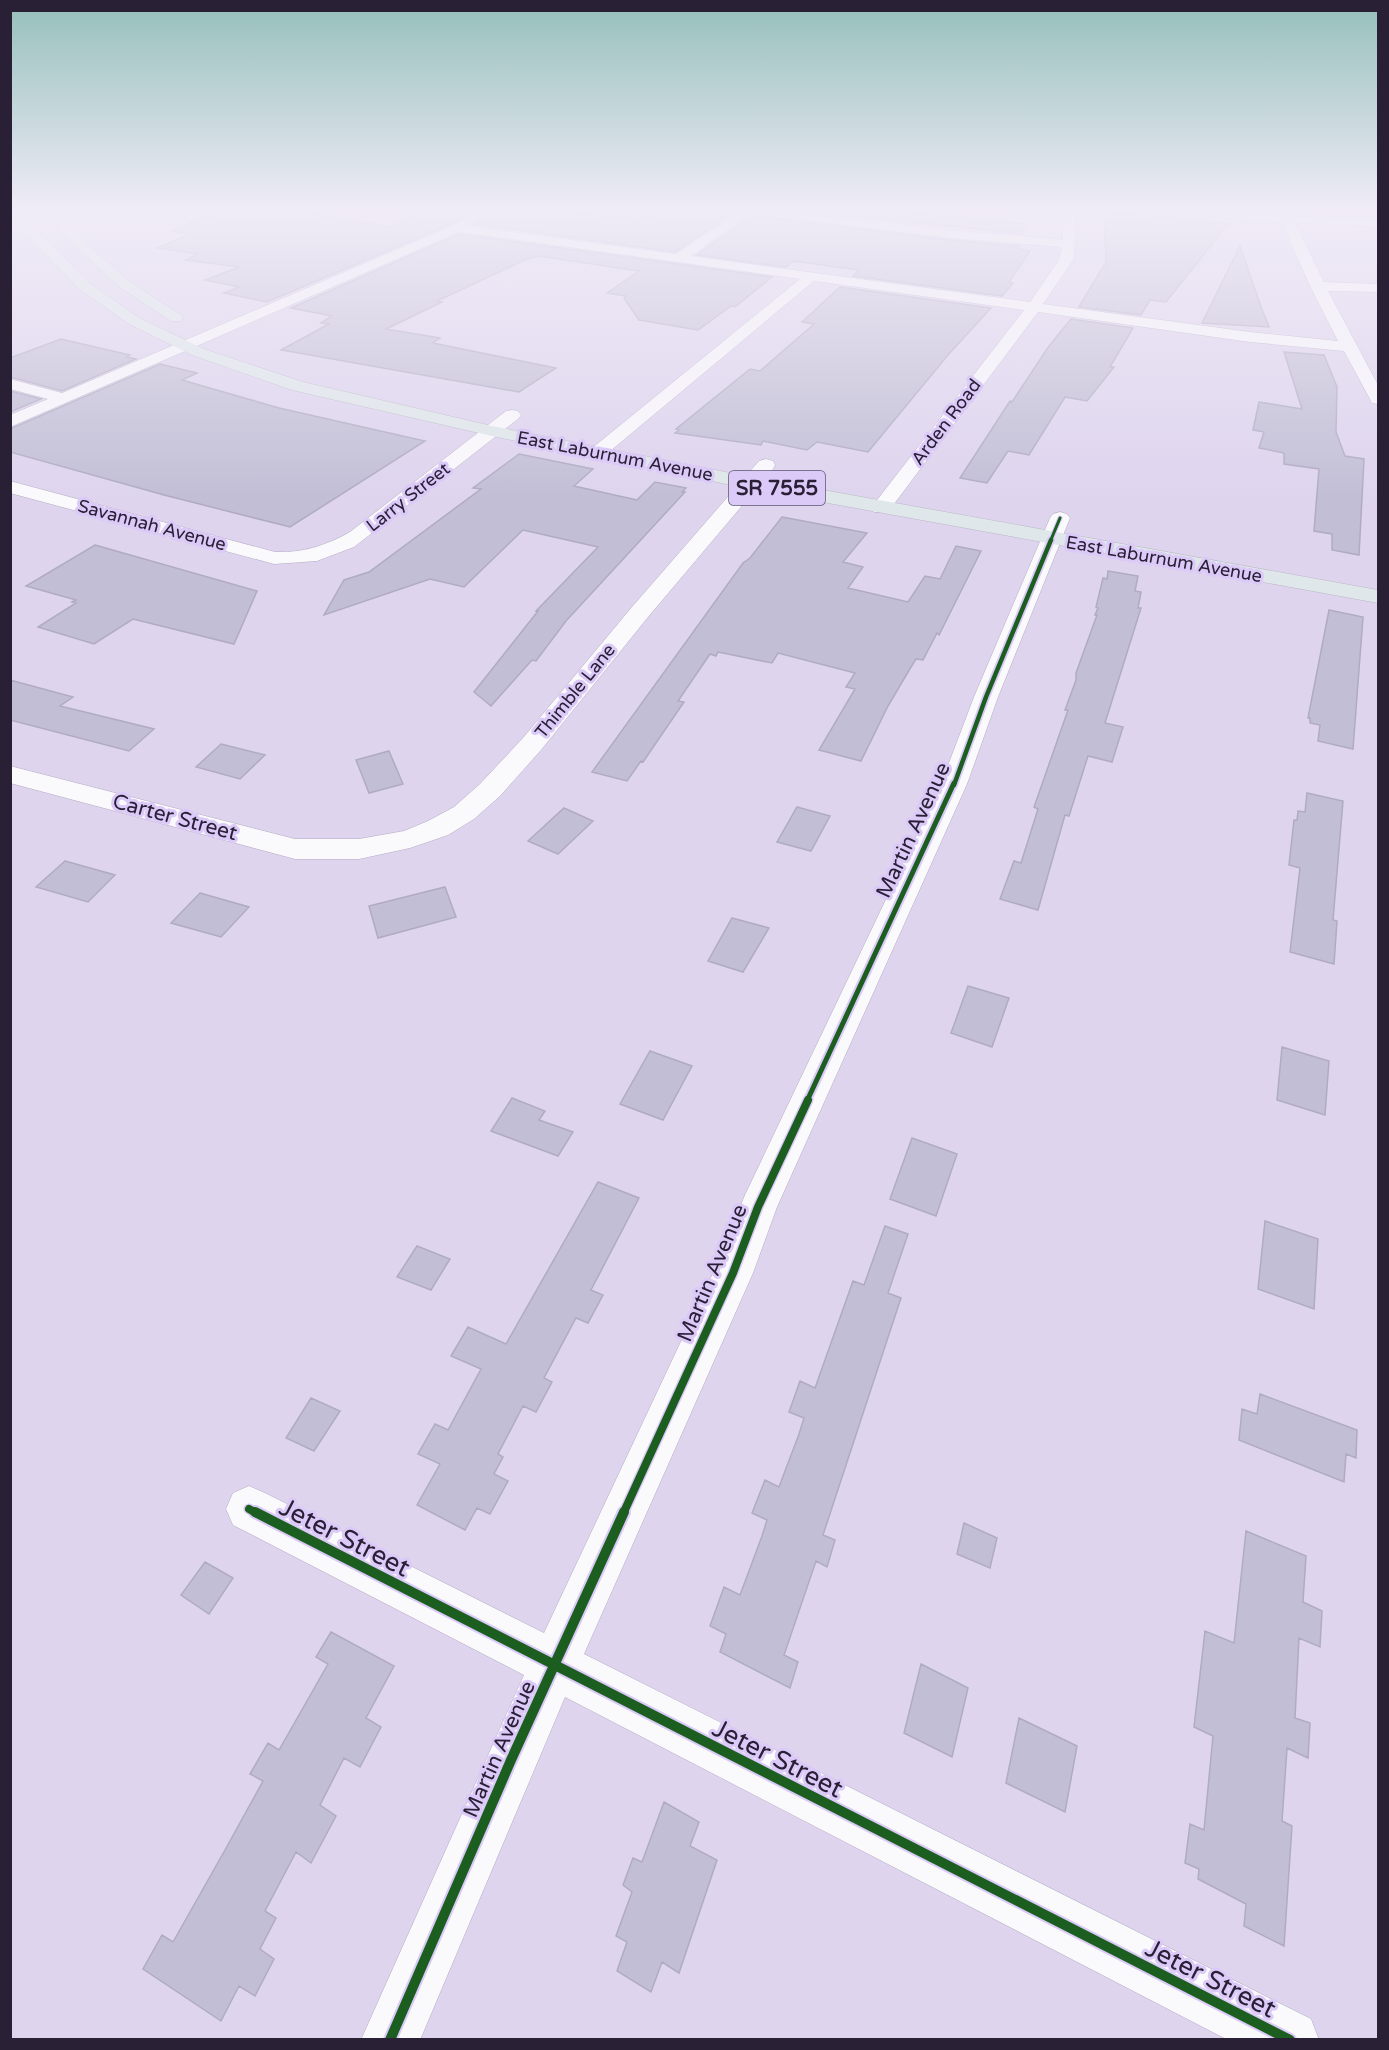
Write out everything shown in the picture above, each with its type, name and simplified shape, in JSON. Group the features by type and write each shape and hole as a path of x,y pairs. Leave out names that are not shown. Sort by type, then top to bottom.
{"main road":[{"name":"East Laburnum Avenue","path":"113,307 134,321 184,346 234,366 298,386 492,431 597,453 762,470 881,508 1058,523 1378,597"},
{"path":"156,307 210,335 235,344"},
{"path":"329,375 450,402"},
{"name":"East Laburnum Avenue","path":"491,411 532,419"},
{"name":"East Laburnum Avenue","path":"595,432 636,441"},
{"path":"872,484 919,493"}],"street":[{"path":"10,422 276,307"},
{"path":"597,453 775,307"},
{"path":"1034,307 1291,342 1348,347"},
{"name":"Arden Road","path":"881,508 1034,307"},
{"path":"1328,307 1378,399"},
{"path":"10,384 65,399"},
{"name":"Larry Street","path":"294,559 322,555 357,536 512,415"},
{"name":"Thimble Lane","path":"340,851 394,843 438,828 464,813 490,790 532,744 640,612 762,470"},
{"name":"Savannah Avenue","path":"10,487 274,558 294,559"},
{"name":"Martin Avenue","path":"390,2040 511,1760 733,1273 758,1207 954,784 986,697 1058,523"},
{"name":"Carter Street","path":"10,774 295,849 340,851"},
{"name":"Jeter Street","path":"249,1509 1290,2040"}],"building":[{"path":"432,307 386,329 440,338 433,343 556,368 519,392 281,350 329,324 321,323 332,316 291,308"},
{"path":"630,307 730,307 698,330 639,320"},
{"path":"819,307 991,308 948,355 868,452 817,442 807,450 763,441 761,445 675,433 679,430 676,429 750,369 760,371 814,324 802,322"},
{"path":"1079,307 1146,307 1141,315"},
{"path":"1210,307 1261,307 1269,327 1202,323"},
{"path":"1071,319 1133,328 1110,367 1114,367 1087,401 1065,397 1029,455 1008,451 987,483 960,478 1010,401 1012,402 1049,346"},
{"path":"61,339 130,355 127,357 136,359 62,391 10,377 10,358"},
{"path":"1284,352 1324,355 1337,387 1336,432 1345,456 1364,459 1359,555 1332,550 1332,534 1314,531 1319,469 1284,464 1284,453 1259,448 1264,432 1253,430 1259,402 1302,409"},
{"path":"160,364 197,373 182,380 279,408 425,441 290,527 10,452 10,429"},
{"path":"10,391 41,399 10,412"},
{"path":"519,454 593,469 574,486 637,500 655,482 686,488 682,492 685,492 566,621 536,661 532,660 491,706 474,692 538,611 536,611 598,547 523,530 464,587 430,579 324,615 344,580 369,572 481,489 473,488"},
{"path":"782,517 867,533 843,562 863,567 848,588 908,602 925,576 940,579 956,546 981,551 939,635 937,633 923,660 916,659 911,667 888,706 861,761 819,750 855,689 846,687 855,673 778,653 772,663 718,652 716,656 710,654 678,701 684,702 643,762 641,761 627,781 592,772 743,563 750,558"},
{"path":"95,545 257,591 234,644 133,619 94,644 38,627 76,603 72,602 76,600 26,586"},
{"path":"1108,571 1138,576 1135,591 1141,592 1138,608 1141,608 1105,723 1123,727 1112,762 1088,756 1069,816 1065,815 1038,910 1000,899 1014,861 1021,863 1038,809 1034,807 1068,710 1065,710 1097,615 1095,615 1098,608 1096,607 1103,578 1107,579"},
{"path":"1329,610 1363,617 1353,749 1318,741 1320,725 1310,723 1310,718 1308,718"},
{"path":"10,680 73,697 60,706 154,729 129,751 10,720"},
{"path":"221,744 265,755 240,779 196,767"},
{"path":"389,751 403,784 369,793 356,760"},
{"path":"1307,793 1343,801 1333,920 1337,921 1334,964 1290,952 1300,868 1289,865 1294,820 1297,820 1298,811 1305,812"},
{"path":"797,807 830,816 811,851 777,842"},
{"path":"564,808 593,821 558,854 528,841"},
{"path":"65,861 115,875 88,902 36,887"},
{"path":"445,887 456,917 378,938 369,906"},
{"path":"200,893 249,907 221,937 171,923"},
{"path":"732,918 769,928 743,972 708,961"},
{"path":"968,986 1009,998 992,1047 951,1033"},
{"path":"1282,1047 1329,1061 1325,1115 1277,1100"},
{"path":"650,1051 692,1066 663,1120 620,1104"},
{"path":"512,1098 545,1111 539,1120 573,1132 558,1156 491,1131"},
{"path":"912,1138 957,1154 936,1216 890,1199"},
{"path":"598,1182 639,1198 591,1290 603,1295 588,1323 576,1318 544,1378 552,1382 536,1412 523,1406 498,1454 503,1457 494,1474 508,1481 490,1514 477,1508 465,1530 417,1505 440,1464 418,1454 435,1424 448,1430 481,1369 451,1356 468,1327 506,1344"},
{"path":"1265,1221 1318,1239 1314,1309 1258,1289"},
{"path":"885,1226 908,1234 888,1293 901,1298 823,1535 835,1540 827,1567 816,1561 784,1655 798,1662 790,1688 720,1652 726,1634 710,1626 724,1587 740,1595 762,1536 767,1520 752,1513 765,1480 779,1487 799,1434 804,1418 789,1412 800,1381 815,1388 853,1281 864,1285"},
{"path":"417,1246 450,1259 431,1290 397,1277"},
{"path":"1260,1394 1357,1430 1356,1458 1346,1454 1344,1482 1239,1440 1242,1409 1257,1414"},
{"path":"311,1398 340,1411 314,1451 286,1438"},
{"path":"964,1523 997,1538 990,1568 957,1554"},
{"path":"1246,1531 1306,1556 1303,1602 1322,1611 1320,1647 1299,1638 1295,1718 1310,1723 1308,1758 1287,1748 1282,1821 1292,1826 1284,1946 1244,1926 1246,1904 1198,1879 1199,1869 1185,1863 1190,1824 1204,1830 1213,1736 1194,1727 1205,1631 1234,1643"},
{"path":"205,1562 233,1578 209,1614 181,1595"},
{"path":"331,1632 394,1666 366,1718 381,1727 360,1767 344,1758 320,1805 336,1816 311,1863 296,1852 265,1911 276,1918 260,1949 274,1959 255,1996 239,1986 221,2021 143,1969 162,1935 173,1942 225,1850 263,1781 250,1774 268,1743 279,1750 328,1664 316,1657"},
{"path":"921,1664 968,1688 952,1757 904,1733"},
{"path":"1019,1718 1077,1746 1065,1812 1006,1783"},
{"path":"664,1802 699,1822 690,1846 717,1860 679,1973 662,1962 651,1992 617,1971 627,1942 616,1936 632,1892 623,1885 633,1858 642,1862"}],"cycle path":[{"path":"390,2040 511,1760 733,1273 758,1207 954,784 986,697 1060,518"},
{"path":"249,1509 1290,2040"}]}
